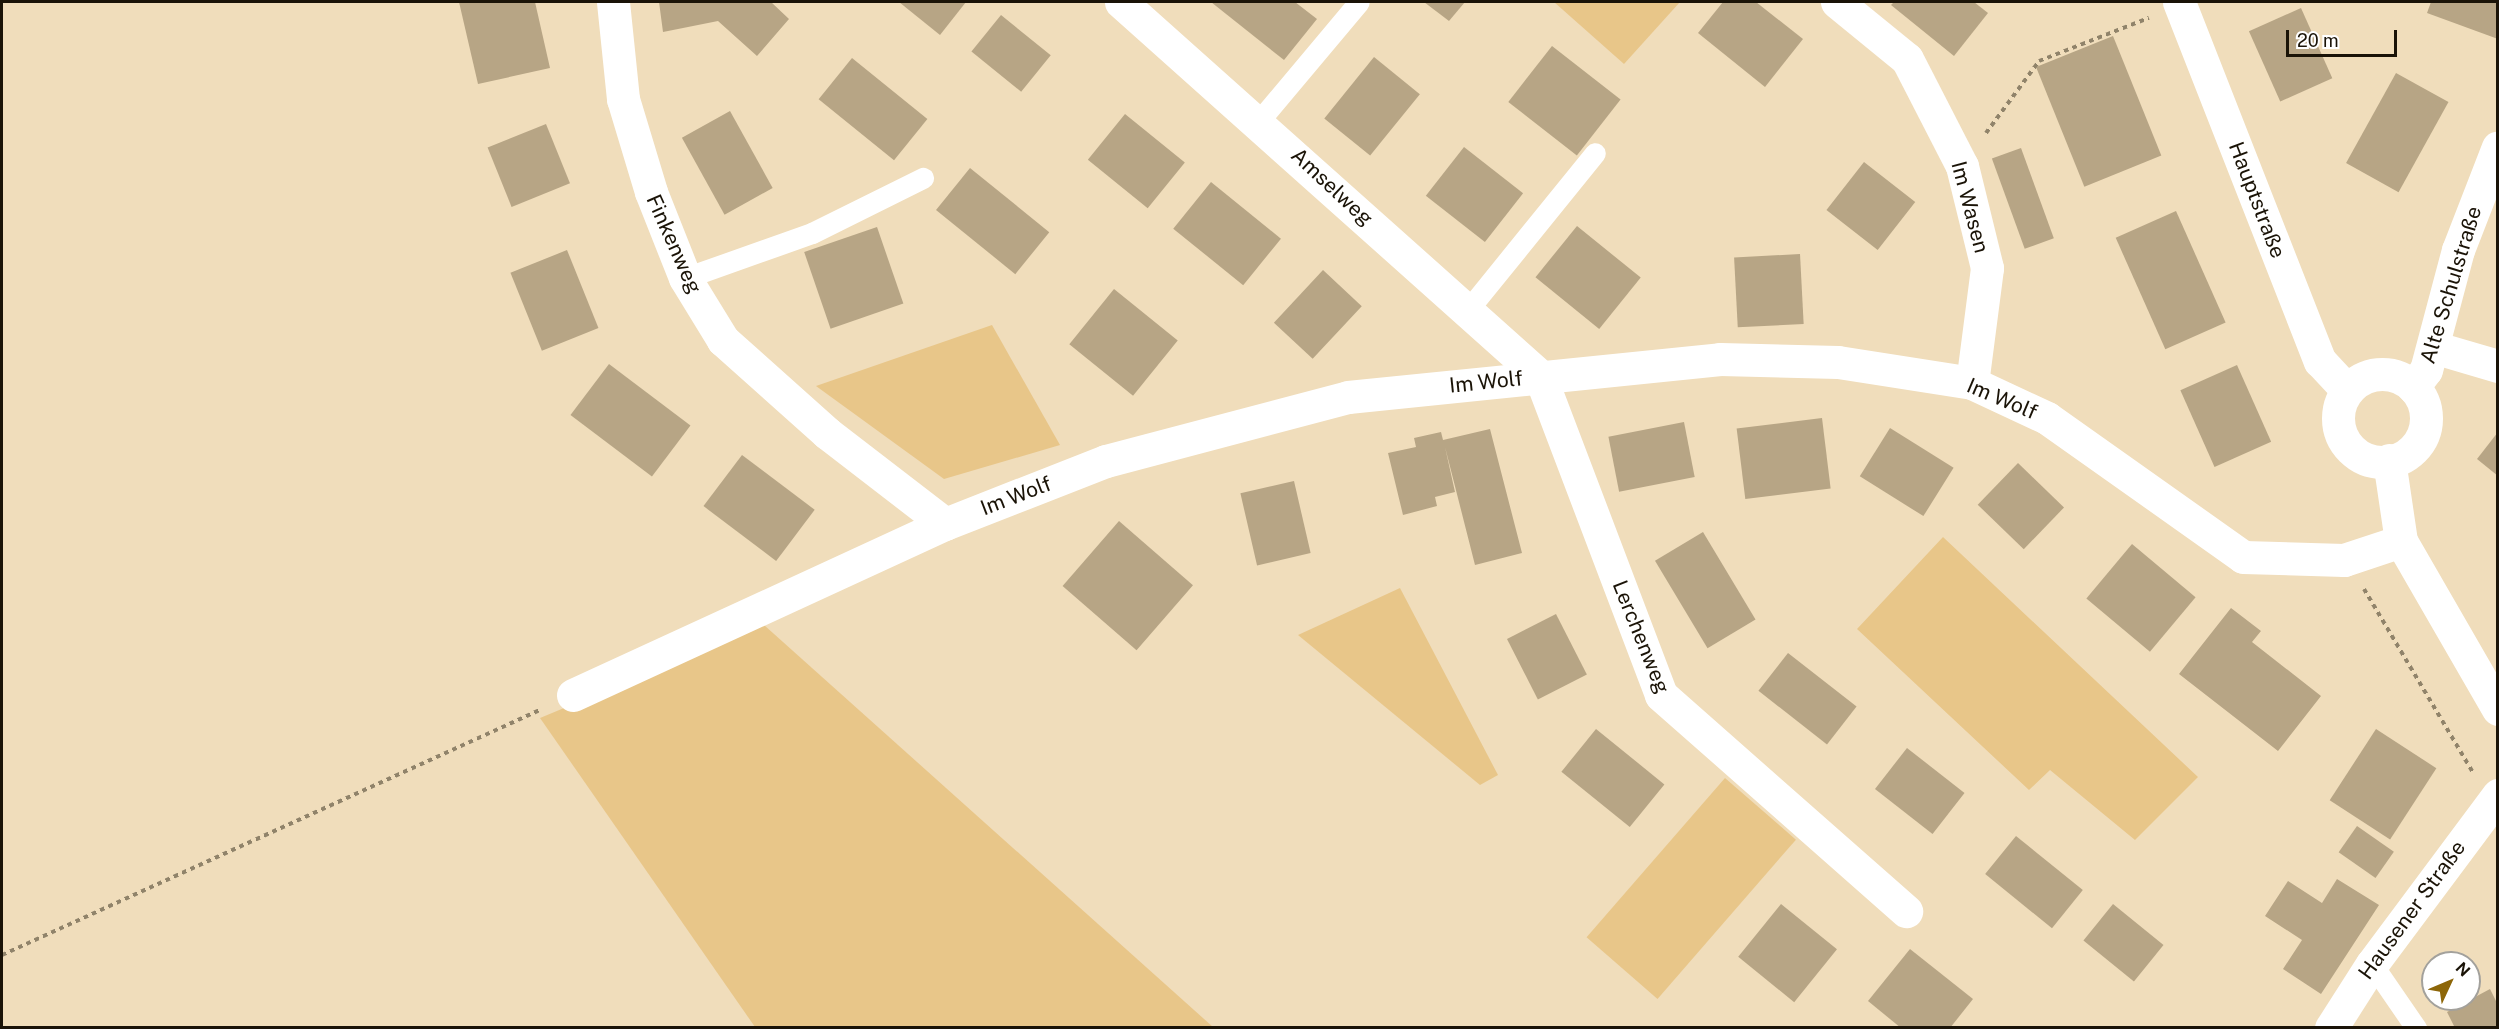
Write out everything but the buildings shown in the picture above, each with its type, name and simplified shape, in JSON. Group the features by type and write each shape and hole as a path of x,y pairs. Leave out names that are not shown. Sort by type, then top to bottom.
{"street":[{"name":"Finkenweg","path":"612,2 623,99 651,192 685,278 723,340 827,432 945,524"},
{"name":"Amselweg","path":"1121,2 1259,121 1540,376"},
{"name":"Im Wasen","path":"1837,2 1907,59 1958,156 1987,268 1971,383"},
{"name":"Hauptstraße","path":"2180,4 2320,361 2347,390"},
{"name":"Alte Schulstraße","path":"2414,387 2433,347 2458,250 2498,147"},
{"path":"2433,347 2498,366"},
{"name":"Im Wolf","path":"573,695 945,524 1106,461 1348,397 1720,358 1838,362 1971,383 2047,418 2243,557 2344,560 2401,542"},
{"path":"2372,374 2394,376 2414,387 2426,414 2424,429 2408,453 2389,460 2367,459 2345,443 2338,416 2347,390 2372,374"},
{"name":"Lerchenweg","path":"1540,376 1661,695 1906,911"},
{"path":"2389,460 2401,542 2498,709"},
{"name":"Hausener Straße","path":"2331,1028 2372,964 2495,805"}],"lane":[{"path":"1259,121 1359,2"},
{"path":"1467,311 1595,153"},
{"path":"685,278 812,233 923,178"},
{"path":"2372,964 2416,1028"}],"path":[{"path":"1958,156 1982,139 2039,61 2180,4"},
{"path":"2344,560 2495,805"},
{"path":"2,955 573,695"}],"shaded area":[{"path":"1554,2 1680,2 1624,64"},
{"path":"992,325 1060,445 944,479 816,386"},
{"path":"1943,537 2198,777 2135,840 2050,770 2029,790 1857,629"},
{"path":"1400,588 1498,775 1480,785 1298,635"},
{"path":"764,625 1213,1027 755,1027 540,718"},
{"path":"1725,778 1796,840 1658,999 1587,937"}]}
